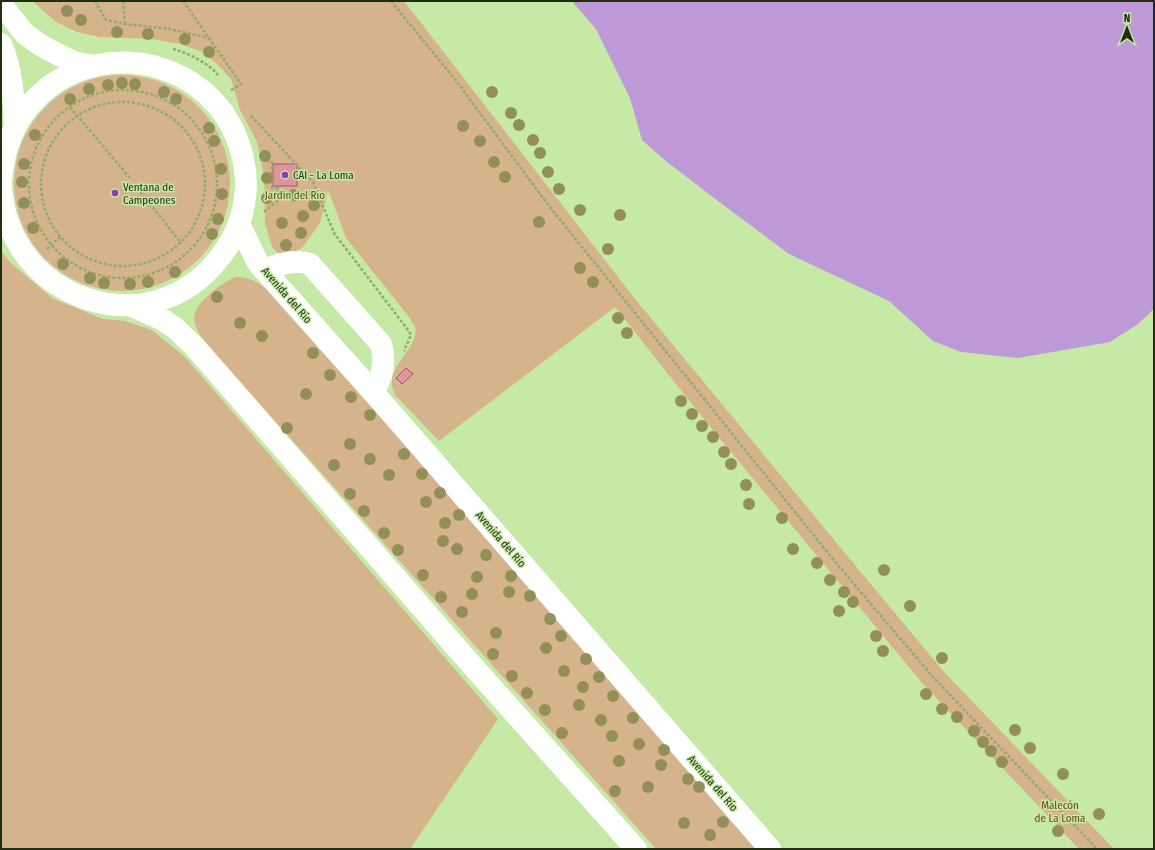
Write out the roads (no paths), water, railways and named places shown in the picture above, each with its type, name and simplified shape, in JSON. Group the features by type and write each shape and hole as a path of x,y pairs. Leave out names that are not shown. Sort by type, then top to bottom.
{"main road":[{"path":"1,4 25,34 42,46 59,56 74,62 94,66"},
{"path":"1,44 7,62 14,105 15,127"},
{"path":"125,62 155,66 184,78 201,90 215,103 232,128 240,146 245,176 245,195 239,224 224,252 211,268 196,281 170,296 150,302 130,305 109,304 88,300 68,292 42,274 21,251 4,212 1,183 5,154 15,127 26,110 48,88 74,72 94,66 125,62"},
{"name":"Avenida del Río","path":"239,224 258,263 373,392 770,849"},
{"path":"264,270 280,264 305,262 310,264 381,344 384,356 381,380 373,392"},
{"path":"130,305 163,320 175,328 195,347 464,656 636,849"}],"place":[{"name":"CAI - La Loma","path":"285,175"},
{"name":"Ventana de Campeones","path":"115,193"}],"park label":[{"name":"Jardin del Río","path":"295,195"},
{"name":"Malecón de La Loma","path":"1060,811"}]}
